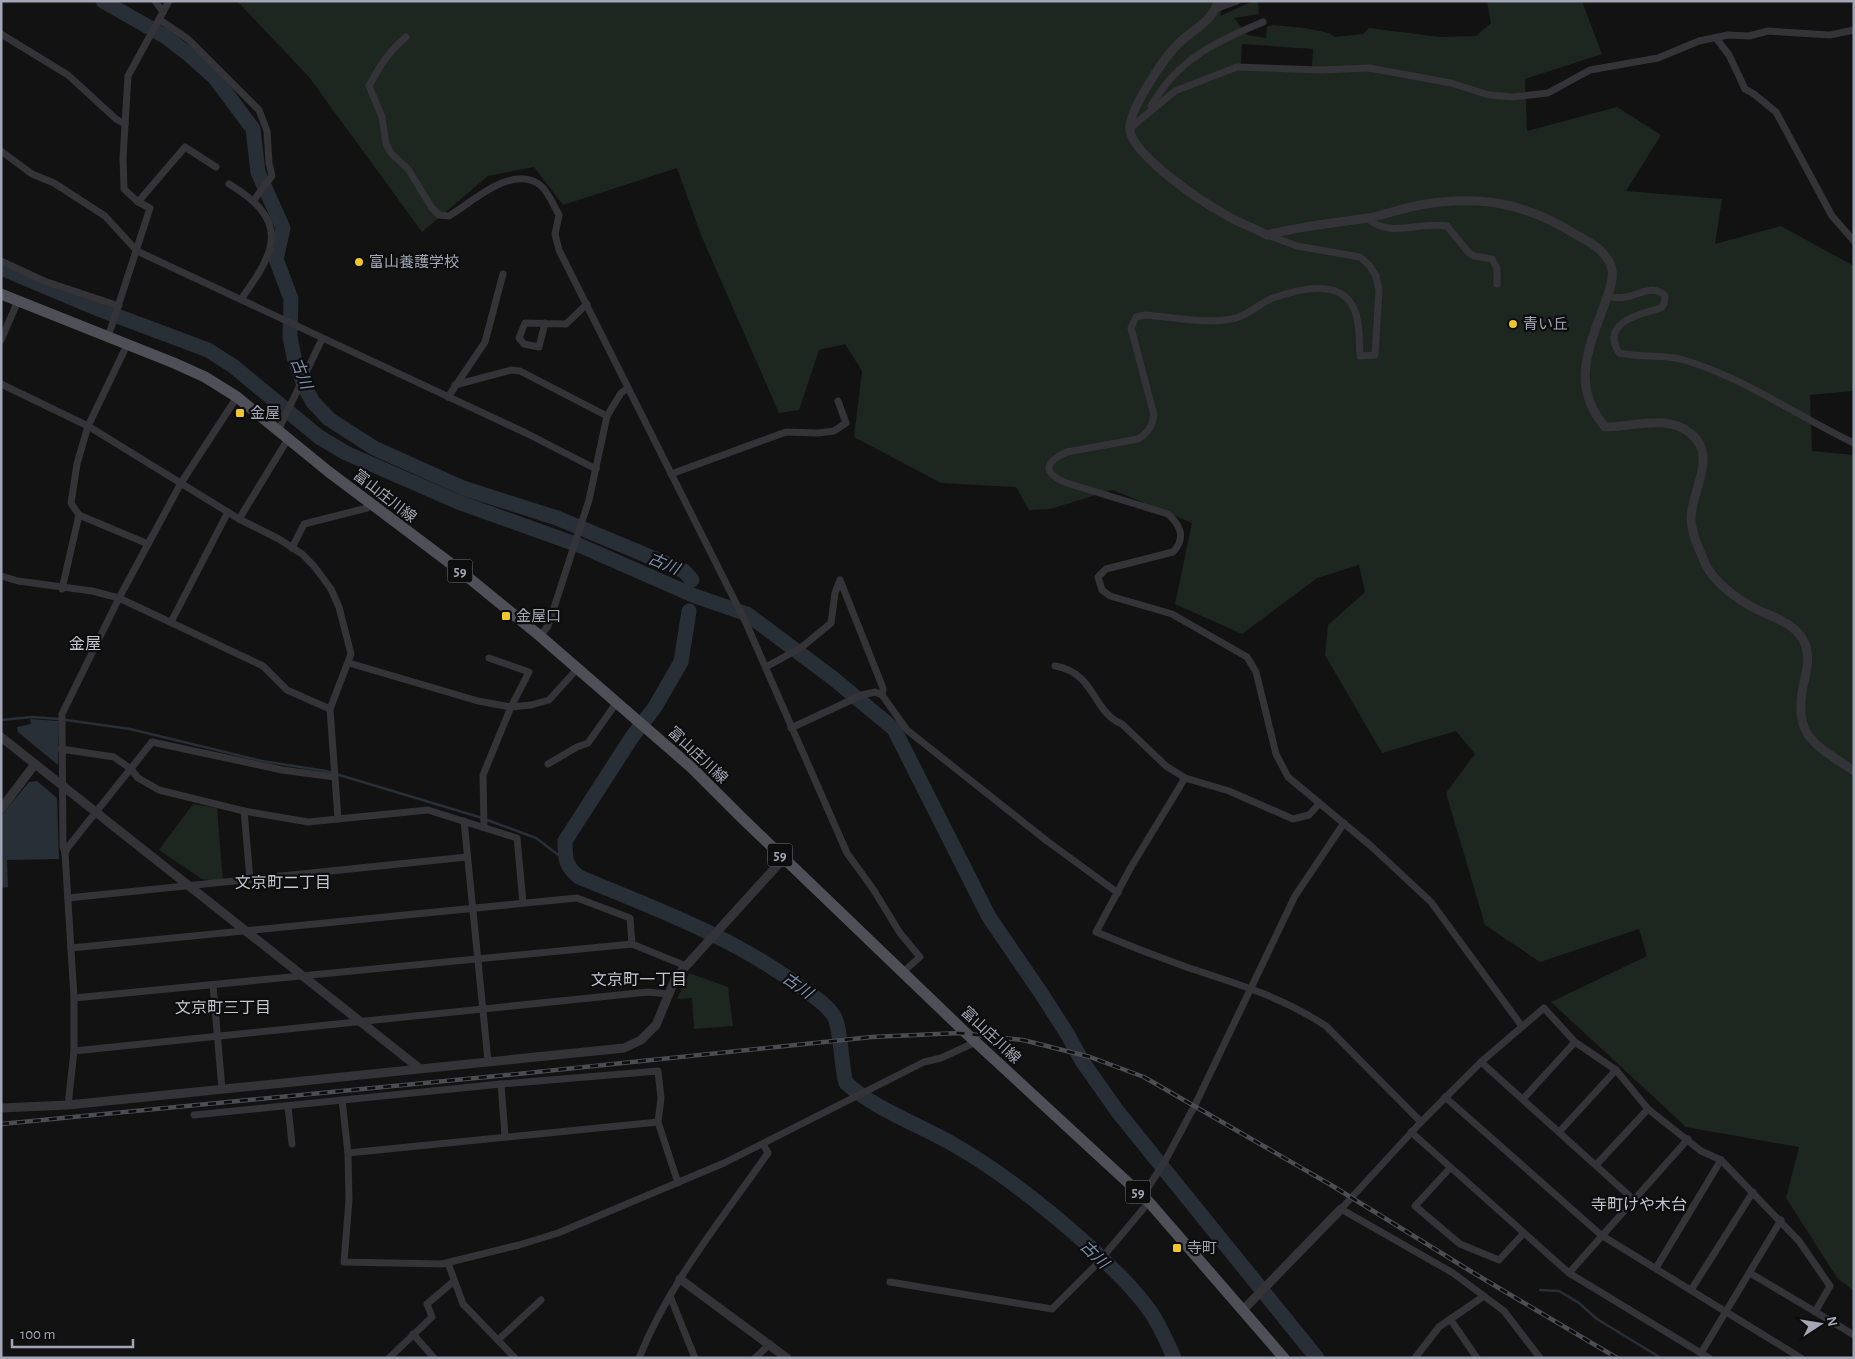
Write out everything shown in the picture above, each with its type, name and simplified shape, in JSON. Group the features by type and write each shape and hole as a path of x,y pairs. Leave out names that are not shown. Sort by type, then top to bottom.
{"main road":[{"name":"富山庄川線","path":"1,294 205,377 236,396 371,504 458,569 540,636 692,768 976,1042 1145,1199 1284,1358"}],"street":[{"path":"155,1 163,12"},
{"path":"108,337 150,208 138,202 124,189 128,76 169,1"},
{"path":"1237,1 1216,5 1168,56 1134,112 1129,130 1134,145 1162,171 1225,215 1267,235 1297,246 1360,257 1376,276 1379,290 1375,355 1360,356 1354,309 1344,296 1327,289 1304,290 1272,298 1247,314 1223,320 1145,315 1136,317 1131,328 1154,415 1152,425 1145,435 1138,439 1067,452 1051,461 1048,468 1054,478 1168,514 1176,521 1181,530 1181,538 1173,552 1106,569 1098,577 1102,590 1110,596 1172,614 1247,657 1256,672 1276,754 1281,767 1288,777 1344,823 1431,902 1521,1025"},
{"path":"159,22 188,39 259,110 267,131 269,163 272,176 256,197"},
{"path":"1147,113 1156,97 1195,55 1218,41 1262,22"},
{"path":"1129,130 1175,91 1237,67 1321,70 1369,68 1451,83 1489,95 1513,97 1548,93 1590,70 1658,58 1700,41 1728,35 1749,36 1768,31 1830,36 1854,30"},
{"path":"1,34 68,75 116,119 126,124"},
{"path":"406,37 394,46 369,86 372,98 380,112 386,144 391,153 408,169 432,208 440,215 449,216 500,183 514,179 528,180 541,186 559,215 556,234 559,250 746,623 847,853 873,889 900,933 918,953 920,958 903,972"},
{"path":"1716,38 1729,55 1744,89 1754,94 1776,112 1832,216 1854,241"},
{"path":"138,202 185,147 216,167"},
{"path":"1,151 32,174 54,183 105,216 137,251 241,299 297,328 448,397 596,469"},
{"path":"230,184 256,197 272,229 267,260 241,299"},
{"path":"1267,235 1291,228 1326,225 1350,219 1367,218 1420,205 1493,201 1523,208 1552,220 1586,240 1608,259 1612,270 1612,282 1590,340 1585,372 1588,402 1605,427 1623,427 1664,422 1690,433 1697,441 1703,457 1703,466 1691,519 1707,567 1739,598 1792,627 1801,636 1808,654 1807,670 1800,704 1802,725 1809,737 1818,746 1854,771"},
{"path":"1367,218 1377,226 1393,228 1447,226 1469,253 1474,256 1492,259 1497,268 1497,284"},
{"path":"1,261 44,282 118,307"},
{"path":"448,397 485,342 503,274"},
{"path":"1607,295 1622,299 1654,289 1660,291 1665,296 1664,304 1661,308 1624,320 1619,326 1615,337 1616,348 1619,353 1660,355 1682,359 1714,370 1854,443"},
{"path":"1,340 17,302"},
{"path":"545,323 566,324 587,304"},
{"path":"278,431 322,338"},
{"path":"127,345 88,426 77,464 71,503 79,515 148,544"},
{"path":"455,385 511,370 520,371 607,416"},
{"path":"1,384 88,426 239,519 292,548 314,566 331,589 339,607 351,654 330,709 338,819"},
{"path":"540,636 548,626 580,522 589,500 607,416 621,393 628,388"},
{"path":"68,1104 74,1051 74,998 65,853 63,847 61,785 62,714 119,598 181,483 236,396"},
{"path":"671,474 786,432 818,433 834,431 846,423 838,401"},
{"path":"239,519 288,439"},
{"path":"292,548 304,524 367,508 371,504"},
{"path":"171,622 228,512"},
{"path":"62,589 79,515"},
{"path":"1,576 62,589 92,591 119,598 263,666 286,690 330,709"},
{"path":"766,667 802,647 831,623 835,593 840,580 883,688 882,695"},
{"path":"484,826 483,775 511,707 529,672 489,658"},
{"path":"349,663 478,701 511,707 531,705 549,700 578,668"},
{"path":"1055,666 1066,668 1085,680 1107,713 1122,724 1166,766 1185,778 1229,791 1293,819 1309,815 1319,804"},
{"path":"791,728 862,695 875,692 882,695 907,730 1047,841 1118,893"},
{"path":"548,764 577,746 588,743 617,702"},
{"path":"1,737 419,1068"},
{"path":"65,853 152,742 282,770 335,777"},
{"path":"62,749 114,757 131,769 138,778 160,790 244,810 308,822 428,810 484,826 517,838 523,903"},
{"path":"1,809 35,764"},
{"path":"1185,778 1131,866 1096,932 1148,953 1276,997 1326,1026 1421,1122"},
{"path":"244,810 250,879"},
{"path":"464,821 476,960 488,1062"},
{"path":"890,1282 1052,1309 1096,1265 1108,1252 1145,1199 1252,989 1295,896 1344,823"},
{"path":"68,898 467,857"},
{"path":"1,1108 68,1104 624,1048 641,1040 656,1025 676,976 784,858"},
{"path":"71,948 577,898 588,900 630,918 632,944"},
{"path":"74,998 632,944 686,966"},
{"path":"213,985 222,1089"},
{"path":"74,1051 648,992 668,994"},
{"path":"1243,1310 1341,1209 1411,1132 1481,1062 1521,1025 1544,1008 1575,1042 1616,1070 1648,1109 1688,1139 1701,1152 1721,1160 1800,1241 1830,1286 1815,1312"},
{"path":"342,1100 348,1153 349,1200 344,1262 448,1263 558,1233 678,1183 763,1144 924,1062 941,1058 976,1042"},
{"path":"1522,1099 1575,1042"},
{"path":"1481,1062 1633,1198"},
{"path":"1560,1132 1616,1070"},
{"path":"194,1115 501,1084 658,1071 661,1098 658,1122 678,1183"},
{"path":"501,1084 506,1136"},
{"path":"1445,1098 1601,1235 1801,1358"},
{"path":"288,1106 292,1144"},
{"path":"1596,1166 1648,1109"},
{"path":"348,1153 658,1122"},
{"path":"1411,1132 1569,1273 1709,1358"},
{"path":"1569,1273 1633,1198 1688,1139"},
{"path":"639,1357 649,1332 680,1278 768,1153 763,1144"},
{"path":"1656,1268 1721,1160"},
{"path":"1450,1168 1415,1206 1460,1244 1499,1260 1524,1234"},
{"path":"1691,1290 1753,1192"},
{"path":"1341,1209 1453,1273 1484,1296 1504,1311 1540,1358"},
{"path":"1701,1353 1781,1220"},
{"path":"448,1263 463,1304 516,1358"},
{"path":"1750,1273 1854,1335"},
{"path":"680,1278 787,1358"},
{"path":"389,1358 432,1317 427,1304 454,1281"},
{"path":"670,1296 695,1358"},
{"path":"1415,1358 1440,1327 1484,1296"},
{"path":"498,1340 541,1300"},
{"path":"1450,1319 1477,1358"},
{"path":"414,1334 434,1358"},
{"path":"754,1358 770,1344"}],"shaded area":[{"path":"237,1 1224,1 1220,16 1253,1 1258,1 1259,14 1234,18 1247,35 1266,38 1267,27 1272,25 1305,28 1329,33 1335,37 1363,34 1369,28 1440,37 1476,36 1491,23 1487,1 1582,1 1602,54 1525,79 1527,131 1617,107 1661,135 1626,191 1722,199 1715,244 1781,226 1854,266 1854,391 1810,395 1812,451 1854,455 1854,1291 1838,1279 1786,1198 1799,1147 1686,1127 1551,1002 1647,956 1639,929 1540,962 1485,925 1446,793 1475,754 1456,731 1382,753 1325,655 1328,625 1365,592 1359,565 1317,578 1242,634 1175,604 1192,523 1113,490 1050,509 1029,510 1016,487 941,483 854,437 862,371 845,344 819,350 799,410 779,413 701,235 677,168 563,205 534,167 488,176 422,232 309,77","holes":["1242,44 1313,49 1312,68 1241,65"]},
{"path":"30,719 59,721 58,765 18,732 17,727 31,724"},
{"path":"37,781 57,798 59,859 7,860 8,887 1,888 1,816 29,782"},
{"path":"193,804 217,808 223,882 202,879 159,850"},
{"path":"689,973 728,987 733,1026 694,1029 692,998 677,999"}],"waterway":[{"name":"古川","path":"103,1 166,37 187,53 215,78 253,129 258,172 283,228 276,259 291,299 290,337 294,357 305,388 313,402 329,419 374,448 463,488 557,518 684,571 692,580"},
{"path":"1,268 101,310 208,350 233,366 319,437 346,453 458,502 581,546 695,596 747,614 834,679 894,729 989,917 1041,993 1082,1061 1118,1112 1317,1358"},
{"name":"古川","path":"689,611 681,662 655,707 632,737 565,841 568,865 579,877 667,913 753,956 780,972 821,1002 831,1012 836,1022 846,1083 882,1108 970,1154 1024,1191 1057,1218 1122,1278 1136,1294 1157,1322 1174,1358"},
{"path":"1,720 32,717 130,729 262,761 326,771 479,817 536,838 565,860"},
{"path":"1540,1290 1559,1291 1579,1303 1597,1319 1661,1358"}],"railway":[{"path":"1,1124 507,1075 872,1037 959,1033 1023,1040 1090,1057 1144,1077 1331,1185 1617,1358"}],"place":[{"name":"富山養護学校","path":"359,262"},
{"name":"青い丘","path":"1513,324"},
{"name":"金屋","path":"240,413"},
{"name":"金屋口","path":"506,616"},
{"name":"寺町","path":"1177,1248"}],"district":[{"name":"金屋","path":"85,643"},
{"name":"文京町二丁目","path":"283,882"},
{"name":"文京町一丁目","path":"639,979"},
{"name":"文京町三丁目","path":"223,1007"},
{"name":"寺町けや木台","path":"1639,1204"}]}
